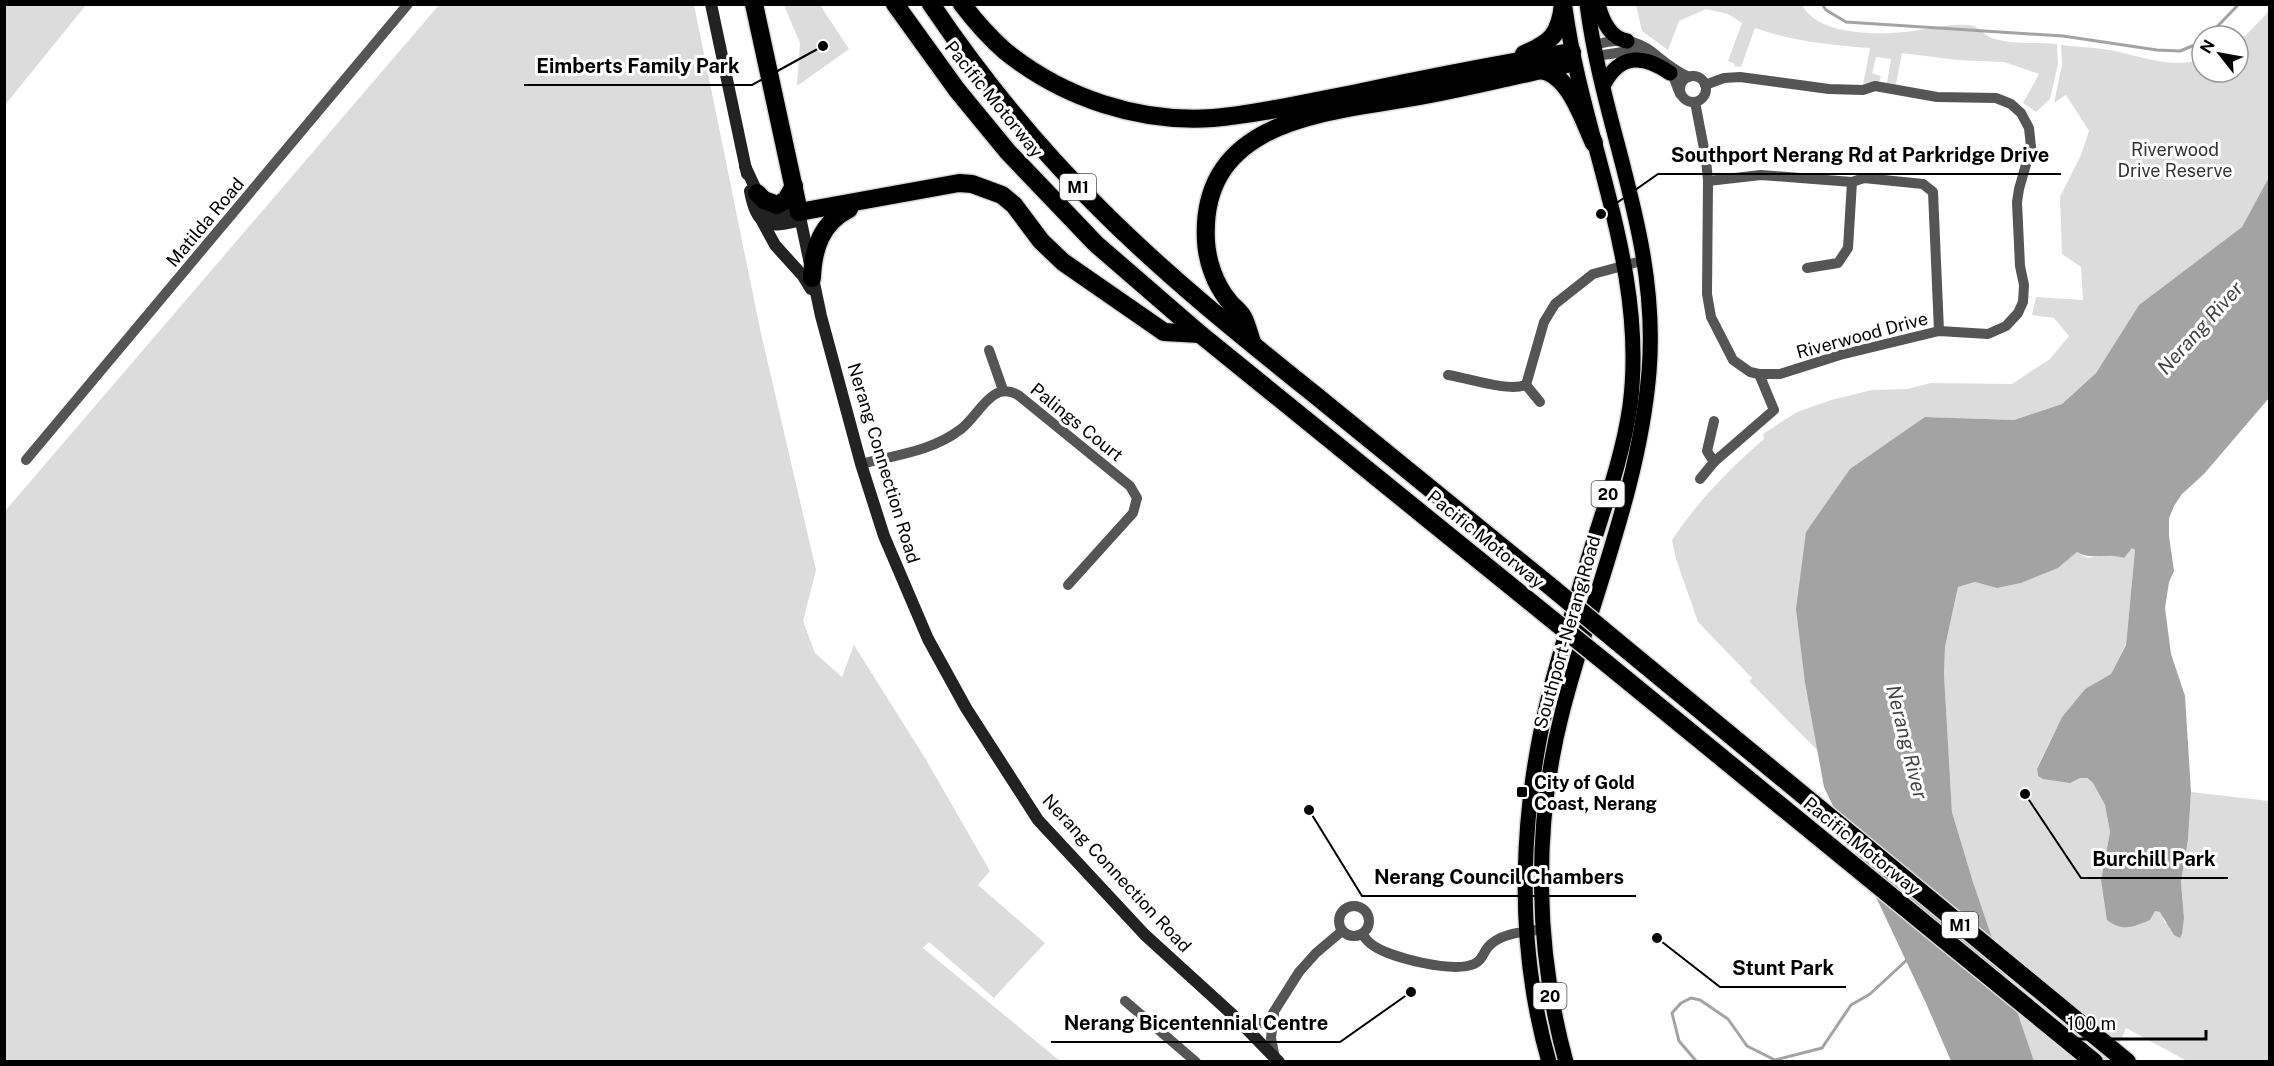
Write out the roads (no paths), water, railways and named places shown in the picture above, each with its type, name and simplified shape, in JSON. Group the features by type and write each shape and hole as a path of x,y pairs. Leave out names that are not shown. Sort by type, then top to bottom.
{"highway":[{"name":"Pacific Motorway","path":"895,4 957,90 1016,160 1096,244 1200,334 2094,1062"},
{"name":"Pacific Motorway","path":"931,4 952,36 1006,106 1064,172 1143,250 1252,344 1550,586 2125,1060"},
{"path":"962,4 1005,51 1056,85 1086,99 1151,116 1211,118 1243,114 1500,64 1573,57"},
{"path":"1500,64 1537,48 1552,37 1560,24 1564,4"},
{"path":"755,9 800,216"},
{"path":"1252,344 1243,317 1227,298 1217,281 1206,240 1208,212 1216,184 1222,172 1244,147 1273,128 1304,117 1424,95 1539,70 1573,57"},
{"path":"1539,70 1551,73 1564,84 1594,143"},
{"path":"800,216 959,183 972,184 1002,195 1014,205 1041,241 1063,262 1164,332 1200,334"},
{"path":"757,193 764,200 780,204 794,186"},
{"path":"812,278 814,255 820,237 832,220 867,201"},
{"path":"800,216 849,209"}],"main road":[{"path":"711,4 753,206 775,245 803,276 817,301"},
{"name":"Southport-Nerang Road","path":"1549,1062 1526,932 1526,842 1532,786 1539,739 1551,686 1620,451 1630,406 1633,319 1611,204 1573,57 1564,4"},
{"name":"Southport-Nerang Road","path":"1566,1062 1552,1006 1544,929 1543,834 1550,775 1561,714 1640,444 1650,351 1649,295 1638,220 1595,51 1587,4"},
{"path":"1598,4 1614,36 1627,41"},
{"path":"1573,57 1595,51"},
{"path":"1604,84 1615,67 1629,60 1654,64 1670,73"},
{"path":"746,166 764,207 773,215 800,216"},
{"path":"761,221 779,226 800,216"},
{"name":"Nerang Connection Road","path":"800,216 817,301 861,464 884,536 928,639 966,708 1038,820 1145,934 1278,1060"}],"street":[{"name":"Matilda Road","path":"26,460 408,4"},
{"path":"1612,41 1627,41 1650,49 1677,71 1689,77 1699,78 1705,85 1704,97 1695,102 1685,100 1670,73 1654,60 1634,52 1595,51 1612,41"},
{"name":"Riverwood Drive","path":"1705,85 1736,76 1829,89 1863,90 1875,86 1937,97 1996,98 2011,104 2021,112 2029,128 2031,147 2017,202 2020,266 2024,285 2023,302 2018,313 2006,326 1989,334 1939,331 1902,342 1840,355 1780,374 1759,374"},
{"path":"1680,94 1682,84 1689,77"},
{"path":"1695,102 1708,181 1707,294 1711,318 1733,360 1750,372 1759,374 1774,410 1714,462 1700,479"},
{"path":"1708,181 1761,175 1852,182 1863,178 1923,184 1933,192 1939,331"},
{"path":"1807,268 1838,263 1848,248 1852,182"},
{"path":"1526,385 1544,322 1555,304 1593,274 1645,260"},
{"path":"989,350 1003,390"},
{"path":"1448,375 1502,386 1526,385"},
{"path":"1526,385 1540,402"},
{"name":"Palings Court","path":"861,464 945,441 968,423 996,392 1009,389 1130,486 1137,498 1132,513 1068,585"},
{"path":"1714,421 1707,451 1714,462"},
{"path":"1350,907 1359,907 1365,912 1369,919 1368,927 1362,934 1348,935 1342,931 1339,920 1343,911 1350,907"},
{"path":"1362,934 1380,950 1429,964 1457,967 1472,965 1480,961 1488,947 1496,940 1544,929"},
{"path":"1241,1023 1264,1023 1274,1014 1299,972 1316,953 1342,931"},
{"path":"1125,1001 1196,1062"},
{"path":"1274,1014 1271,1038 1278,1060"}],"water":[{"name":"Nerang River","path":"2269,177 2269,398 2204,474 2182,494 2169,518 2174,571 2169,582 2165,608 2171,654 2185,696 2191,792 2188,840 2181,882 2184,918 2182,934 2180,938 2174,935 2160,912 2155,911 2150,920 2133,926 2118,926 2107,920 2101,880 2110,832 2105,805 2093,783 2087,778 2080,778 2070,783 2043,779 2038,776 2037,769 2062,717 2085,689 2111,674 2126,645 2135,550 2132,548 2124,558 2088,556 2077,552 2058,568 2021,583 1997,588 1975,582 1958,587 1945,647 1944,674 1952,812 1973,882 2034,1061 1951,1061 1824,787 1805,683 1796,609 1806,532 1850,469 1925,417 2014,420 2062,404 2096,373 2139,305 2242,227"}],"waterway":[{"path":"1822,4 1826,10 1846,22 2063,36 2157,50 2180,51 2190,47"},
{"path":"2220,24 2239,4"},
{"path":"1697,1062 1679,1041 1672,1013 1681,1003 1691,998 1700,1000 1728,1019 1747,1046 1775,1060 1822,1048 1851,1005 1870,994 1909,958"}],"place":[{"name":"Eimberts Family Park","path":"823,46"},
{"name":"Southport Nerang Rd at Parkridge Drive","path":"1601,214"},
{"name":"City of Gold Coast, Nerang","path":"1522,792"},
{"name":"Burchill Park","path":"2025,794"},
{"name":"Nerang Council Chambers","path":"1309,810"},
{"name":"Stunt Park","path":"1657,938"},
{"name":"Nerang Bicentennial Centre","path":"1411,992"}],"park label":[{"name":"Riverwood Drive Reserve","path":"2175,159"}]}
